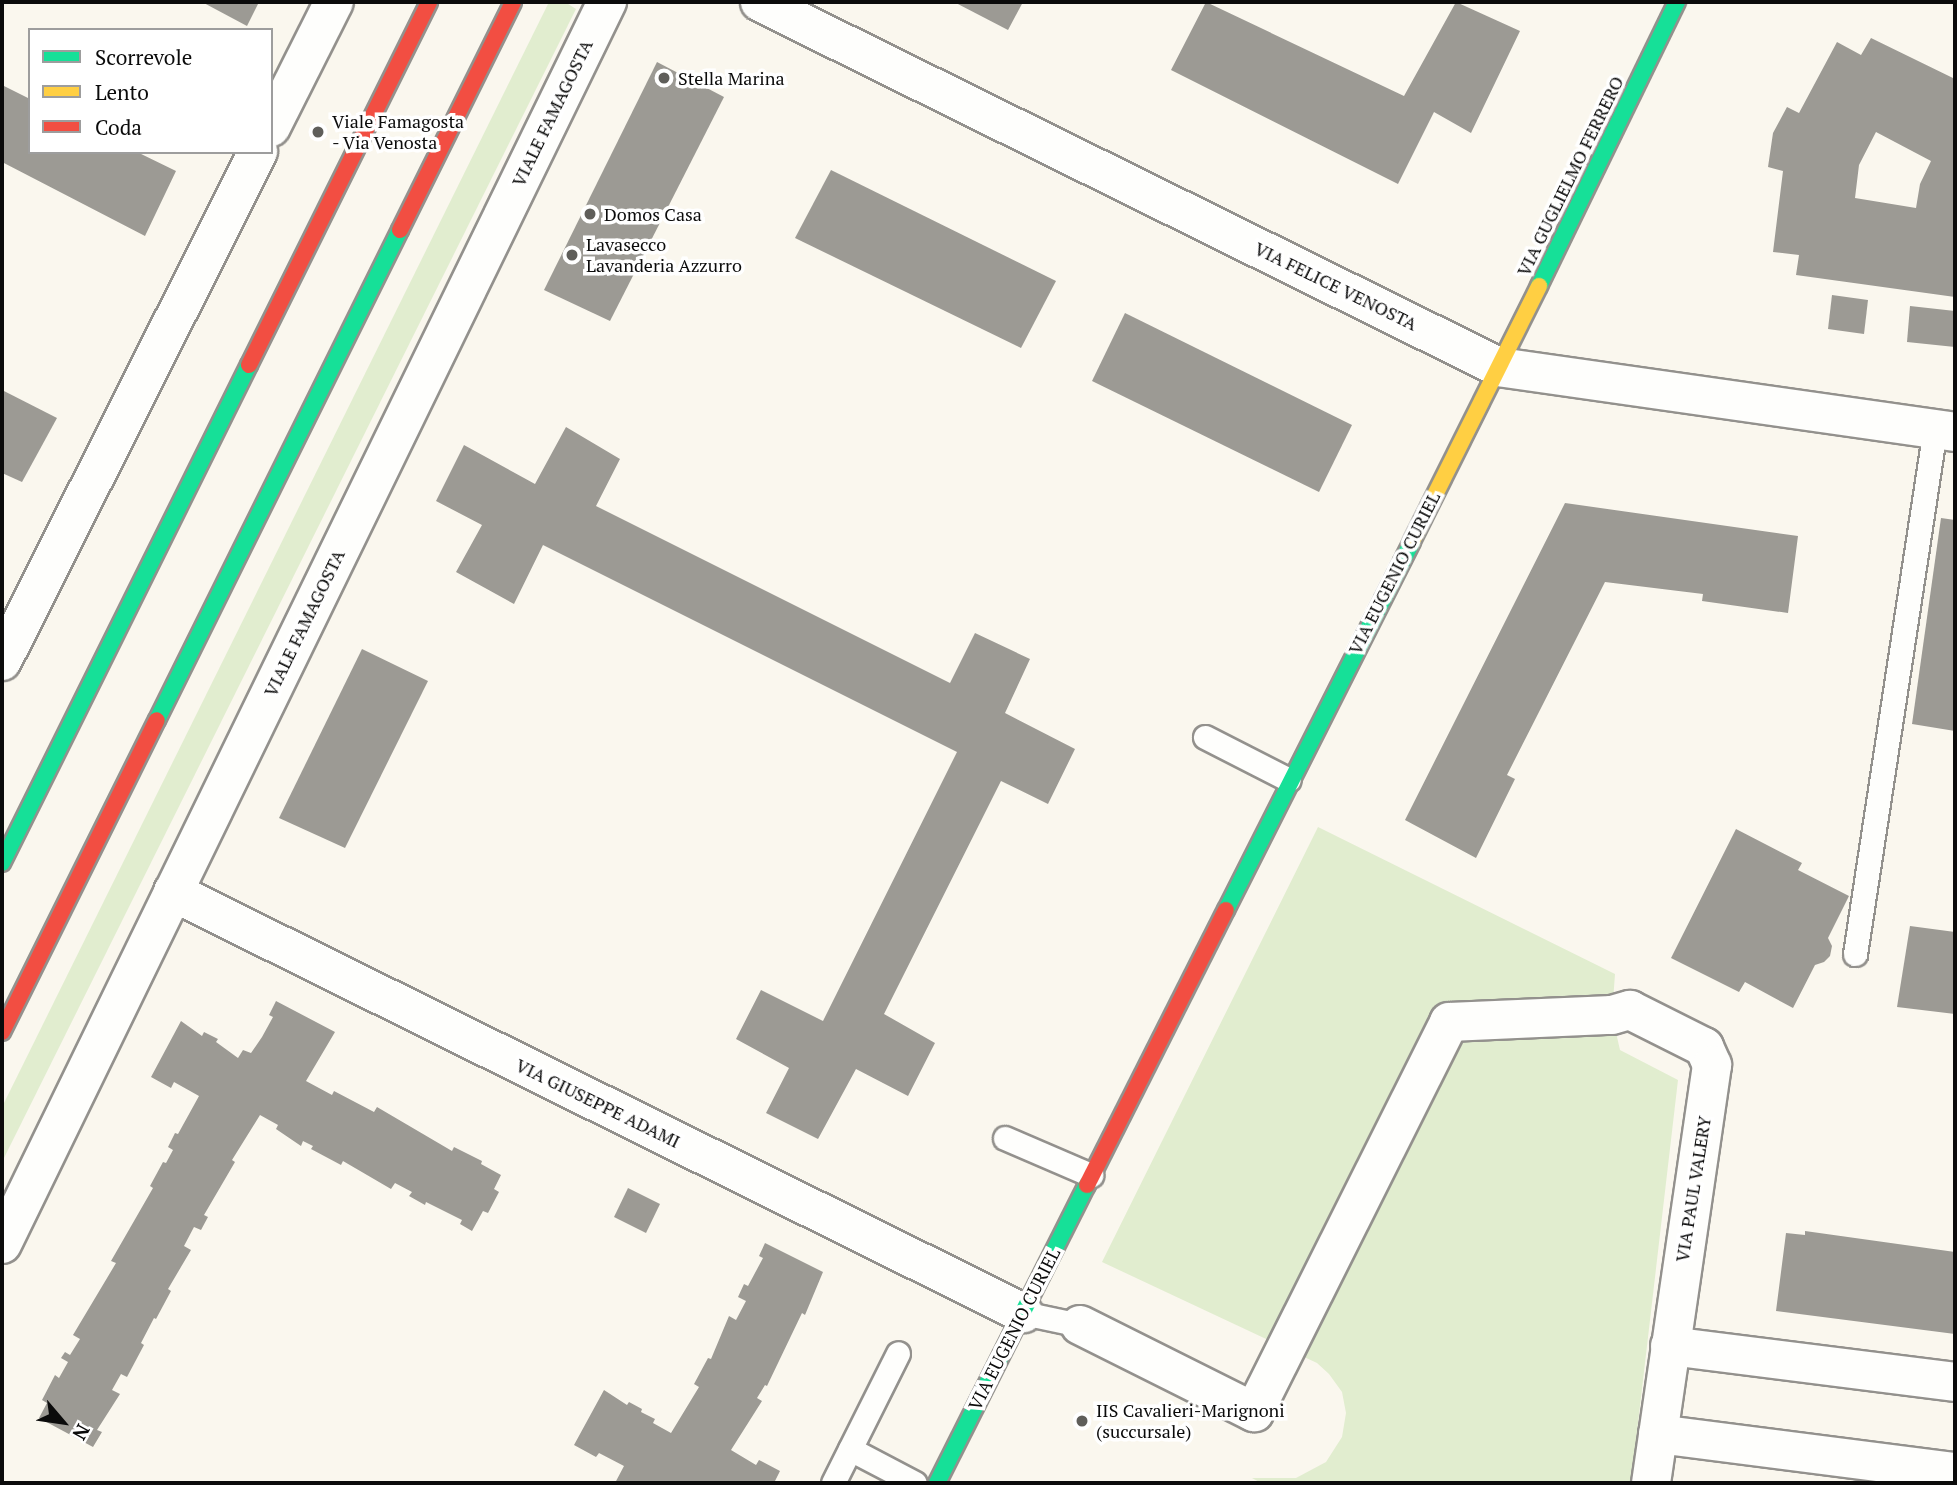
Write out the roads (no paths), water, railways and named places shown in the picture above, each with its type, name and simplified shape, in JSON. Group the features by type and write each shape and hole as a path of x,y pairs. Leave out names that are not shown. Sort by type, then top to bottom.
{"main road":[{"path":"2,863 429,2"},
{"path":"2,1032 513,2"},
{"name":"VIA GUGLIELMO FERRERO","path":"1499,367 1676,2"},
{"name":"VIA EUGENIO CURIEL","path":"937,1483 1499,367"}],"street":[{"path":"273,123 334,2"},
{"name":"VIALE FAMAGOSTA","path":"2,1244 607,2"},
{"name":"VIA FELICE VENOSTA","path":"760,2 1499,367 1945,431"},
{"path":"2,661 257,154"},
{"name":"VIA GIUSEPPE ADAMI","path":"173,892 1023,1313"},
{"name":"VIA PAUL VALERY","path":"1080,1325 1254,1412 1450,1022 1612,1015 1630,1010 1698,1043 1711,1059 1651,1483"},
{"path":"1670,1346 1955,1382"},
{"path":"1658,1434 1955,1472"}],"lane":[{"path":"1855,954 1945,431"},
{"path":"1205,737 1289,780"},
{"path":"1005,1138 1091,1175"},
{"path":"1023,1313 1080,1325"},
{"path":"833,1483 898,1353"},
{"path":"850,1449 915,1483"}],"place":[{"name":"Stella Marina","path":"664,78"},
{"name":"Viale Famagosta - Via Venosta","path":"318,132"},
{"name":"Domos Casa","path":"590,214"},
{"name":"Lavasecco Lavanderia Azzurro","path":"572,255"},
{"name":"IIS Cavalieri-Marignoni (succursale)","path":"1082,1421"}]}
